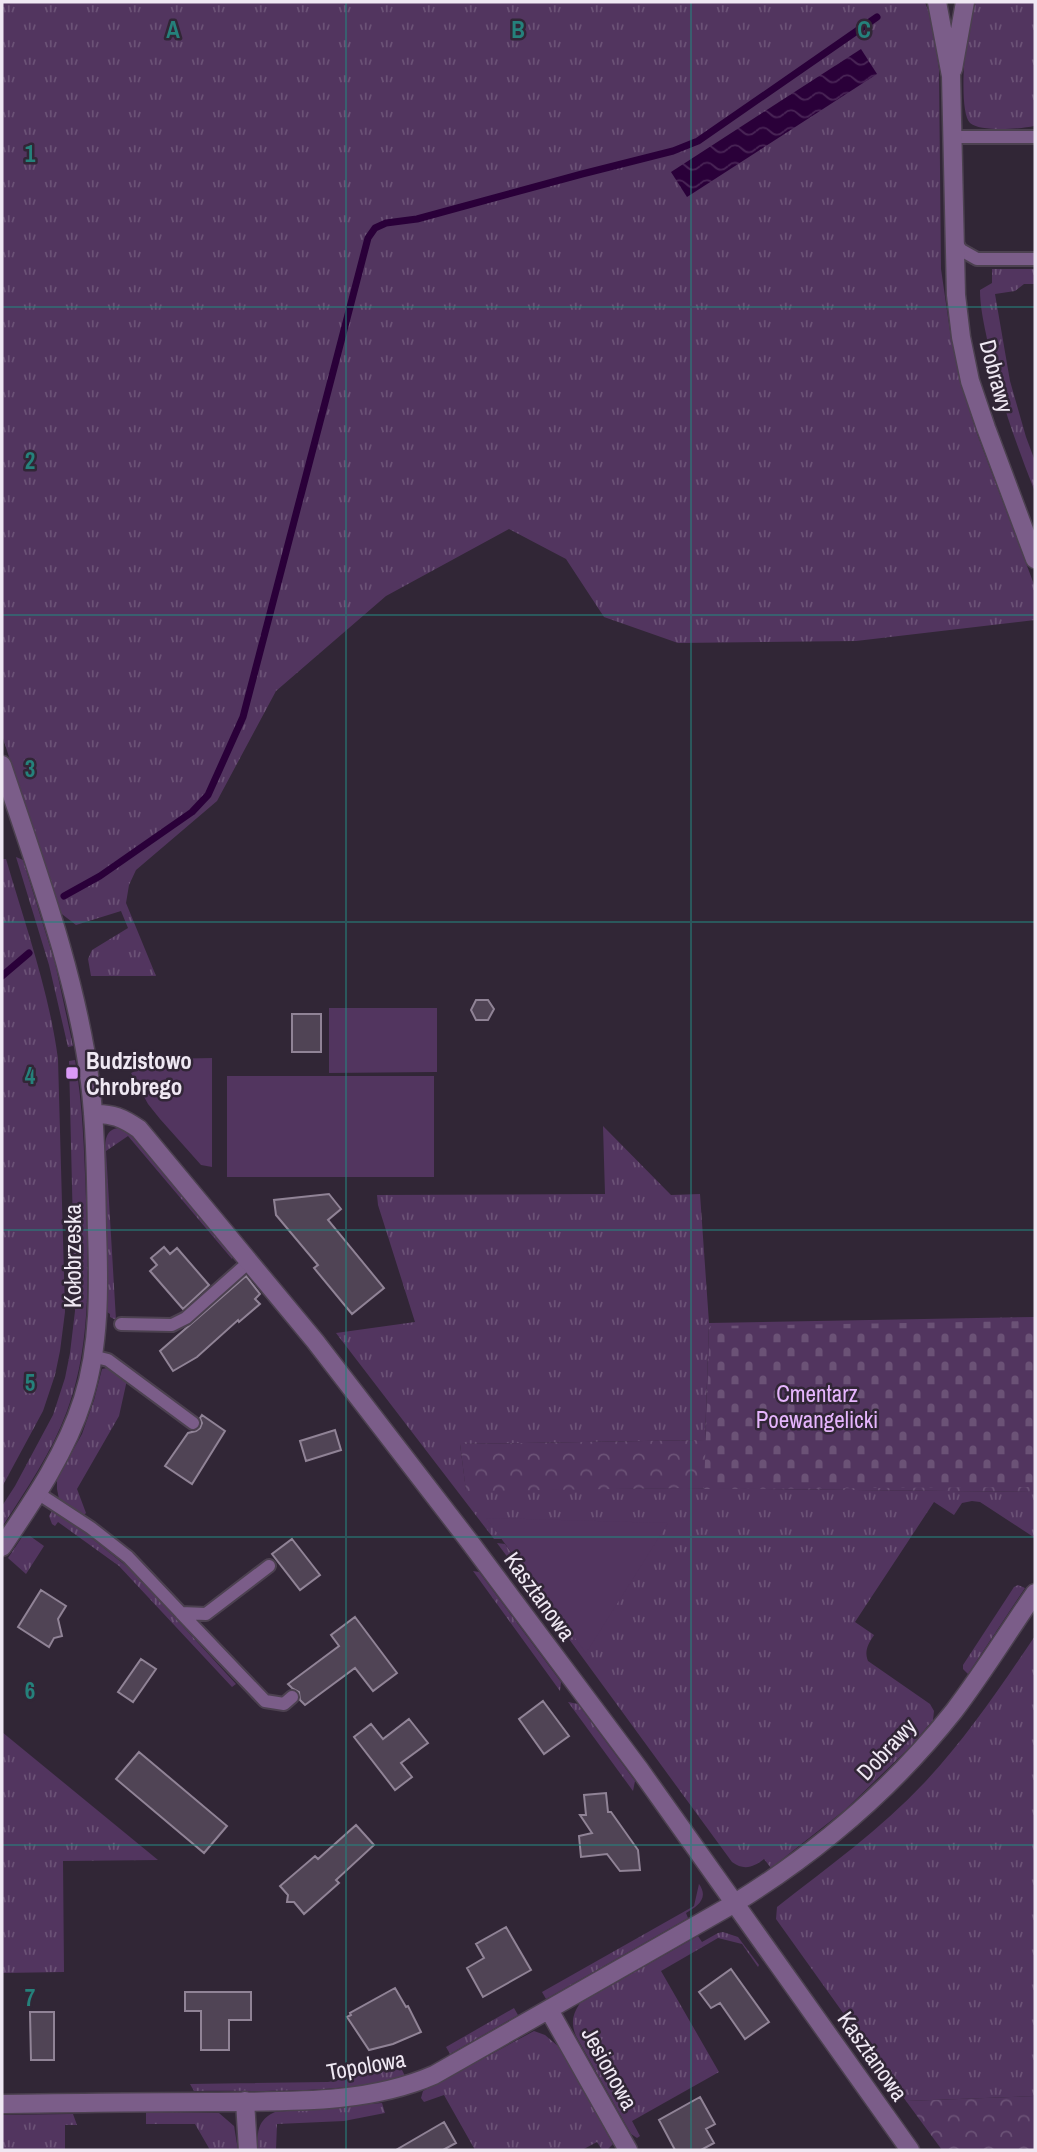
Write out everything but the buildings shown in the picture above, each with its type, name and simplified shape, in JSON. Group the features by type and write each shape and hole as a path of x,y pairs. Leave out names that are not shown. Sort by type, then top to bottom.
{"street":[{"name":"Dobrawy","path":"937,2 951,76 956,295 961,337 970,382 1035,559"},
{"name":"Dobrawy","path":"951,76 965,2"},
{"name":"Kołobrzeska","path":"2,765 60,946 84,1045 93,1114 97,1243 96,1310 88,1383 78,1414 55,1462 2,1547"},
{"name":"Kasztanowa","path":"93,1114 105,1113 121,1117 139,1129 369,1408 640,1770 910,2150"},
{"name":"Dobrawy","path":"735,1903 772,1880 824,1840 897,1777 954,1710 1035,1593"},
{"name":"Topolowa","path":"2,2104 296,2101 353,2096 409,2085 434,2075 735,1903"},
{"name":"Jesionowa","path":"549,2010 628,2150"},
{"path":"245,2101 248,2150"}],"lane":[{"path":"953,137 1035,137"},
{"path":"955,241 961,250 977,259 1032,259"},
{"path":"121,1324 172,1325 186,1318 249,1262"},
{"path":"92,1356 108,1360 193,1423"},
{"path":"36,1492 91,1528 128,1557 265,1700 284,1704 292,1697"},
{"path":"181,1613 206,1614 269,1566"}],"green space":[{"path":"2,2 925,2 932,21 939,69 941,269 951,338 976,431 1035,587 1035,620 856,641 678,643 604,617 566,559 509,529 386,596 276,691 217,801 136,870 129,885 126,903 156,976 91,976 88,959 92,950 128,928 121,911 76,925 58,911 2,735"},
{"path":"975,2 1035,2 1034,126 1011,129 982,128 970,123 966,115 964,64"},
{"path":"992,269 1035,269 1035,284 1024,284 1015,291 995,294 1010,381 1035,461 1035,492 1013,434 984,323 980,290 992,283"},
{"path":"16,857 23,860 55,963 73,1046 68,1047 49,965"},
{"path":"2,859 6,859 36,958 58,1059 65,1312 55,1375 43,1411 2,1487"},
{"path":"329,1008 437,1008 437,1072 329,1073"},
{"path":"212,1058 212,1167 201,1165 160,1119 148,1104 131,1073 160,1059"},
{"path":"75,1060 83,1129 86,1199 87,1306 81,1359 67,1411 54,1441 2,1527 2,1506 53,1415 70,1353 75,1311 69,1061"},
{"path":"227,1076 434,1076 434,1177 227,1177"},
{"path":"603,1126 671,1195 700,1194 709,1323 705,1440 460,1444 466,1490 685,1488 1035,1492 1035,1538 980,1502 962,1503 954,1515 934,1502 855,1622 874,1635 867,1648 868,1661 930,1704 934,1711 933,1720 910,1747 846,1809 771,1868 764,1859 749,1867 732,1862 569,1639 573,1634 487,1518 502,1539 494,1539 336,1333 415,1322 377,1195 605,1194"},
{"path":"119,1128 134,1138 233,1257 232,1259 128,1136 106,1151 116,1320 107,1312 105,1151 109,1133"},
{"name":"Cmentarz Poewangelicki","path":"1035,1317 1035,1492 685,1488 466,1491 460,1444 705,1440 709,1323"},
{"name":"Cmentarz Poewangelicki","path":"1035,1321 1035,1487 704,1489 710,1326"},
{"path":"107,1368 127,1380 119,1416 77,1489 86,1513 84,1515 59,1499 57,1479 82,1434 102,1369"},
{"path":"52,1511 84,1532 131,1570 236,1684 232,1687 119,1566 58,1522 55,1526 52,1524 49,1516"},
{"path":"486,1518 668,1523 586,1653"},
{"path":"30,1536 44,1546 26,1574 8,1558 22,1537"},
{"path":"497,1543 505,1544 569,1630 566,1636"},
{"path":"473,1571 479,1572 561,1682 560,1691"},
{"path":"1018,1585 1025,1588 968,1674 963,1665 1014,1587"},
{"path":"1035,1636 1035,2096 906,2101 776,1919 777,1907 872,1832 925,1782 969,1729"},
{"path":"568,1702 578,1704 635,1781 633,1791"},
{"path":"2,1732 158,1860 63,1861 64,1972 2,1973"},
{"path":"699,1884 702,1897 698,1904 686,1913 688,1918 546,1999 542,1992 694,1906"},
{"path":"723,1932 738,1937 758,1967 742,1944 718,1938 661,1971 719,2072 632,2121 640,2136 637,2138 631,2134 576,2036 573,2027 575,2012 580,2003 698,1936 702,1942"},
{"path":"514,2008 518,2015 450,2054 446,2047"},
{"path":"534,2031 545,2035 559,2047 613,2144 607,2150 602,2150 597,2142 582,2150 475,2150 444,2095 424,2102 421,2098 423,2091"},
{"path":"401,2068 405,2076 327,2089 194,2091 190,2084 328,2082"},
{"path":"1035,2096 1035,2150 942,2150 906,2101"},
{"path":"382,2103 385,2113 344,2121 277,2124 276,2150 258,2150 261,2123 275,2112"},
{"path":"146,2112 219,2113 234,2126 238,2150 210,2150 195,2124 146,2124"},
{"path":"73,2114 77,2125 65,2125 65,2150 2,2150 2,2115"}],"water":[{"path":"861,49 877,74 687,197 671,172"}],"waterway":[{"path":"64,896 100,876 192,812 208,795 243,717 368,238 375,228 673,151 698,141 877,17"},
{"path":"2,976 29,953"}],"place":[{"name":"Budzistowo Chrobrego","path":"72,1073"}]}
